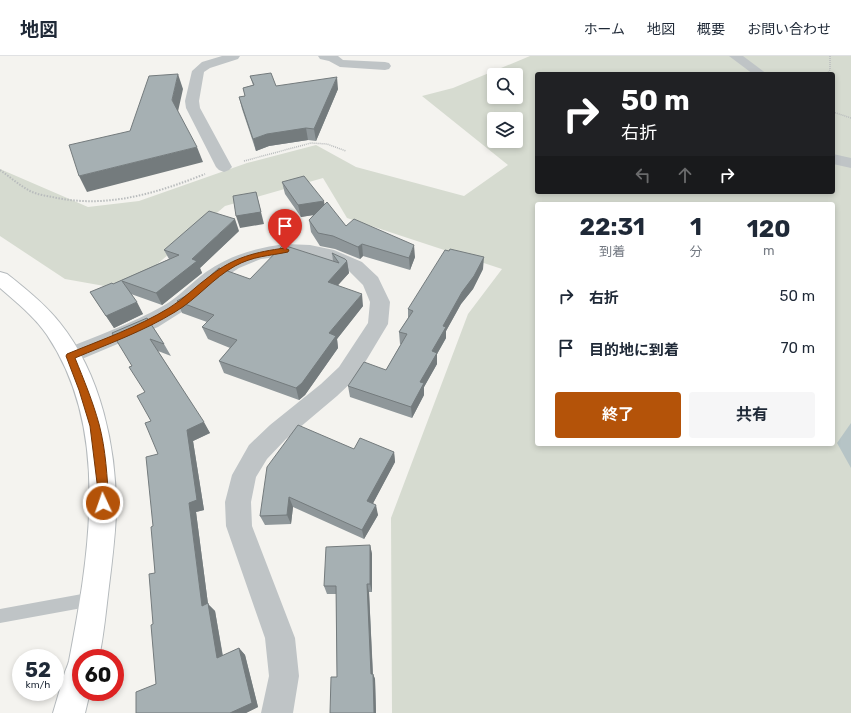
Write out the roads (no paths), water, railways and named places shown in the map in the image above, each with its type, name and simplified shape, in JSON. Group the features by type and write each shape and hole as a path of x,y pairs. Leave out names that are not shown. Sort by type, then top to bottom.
{"main road":[{"path":"0,278 28,300 53,329 70,356 84,390 95,426 101,466 103,503 101,545 86,649"},
{"path":"68,713 72,699"}],"street":[{"path":"224,167 193,108 192,101 198,70 206,65 234,56"},
{"path":"324,56 333,58 340,63 385,66"},
{"path":"735,56 758,72"},
{"path":"835,160 851,164"},
{"path":"70,356 151,322 189,298 212,277 233,264 258,254 285,250 310,251 334,256 355,266 371,282 380,302 378,324 348,373 278,432 258,452 244,475 238,502 239,526 280,638 284,676 277,713"}],"lane":[{"path":"0,616 94,598"}]}
